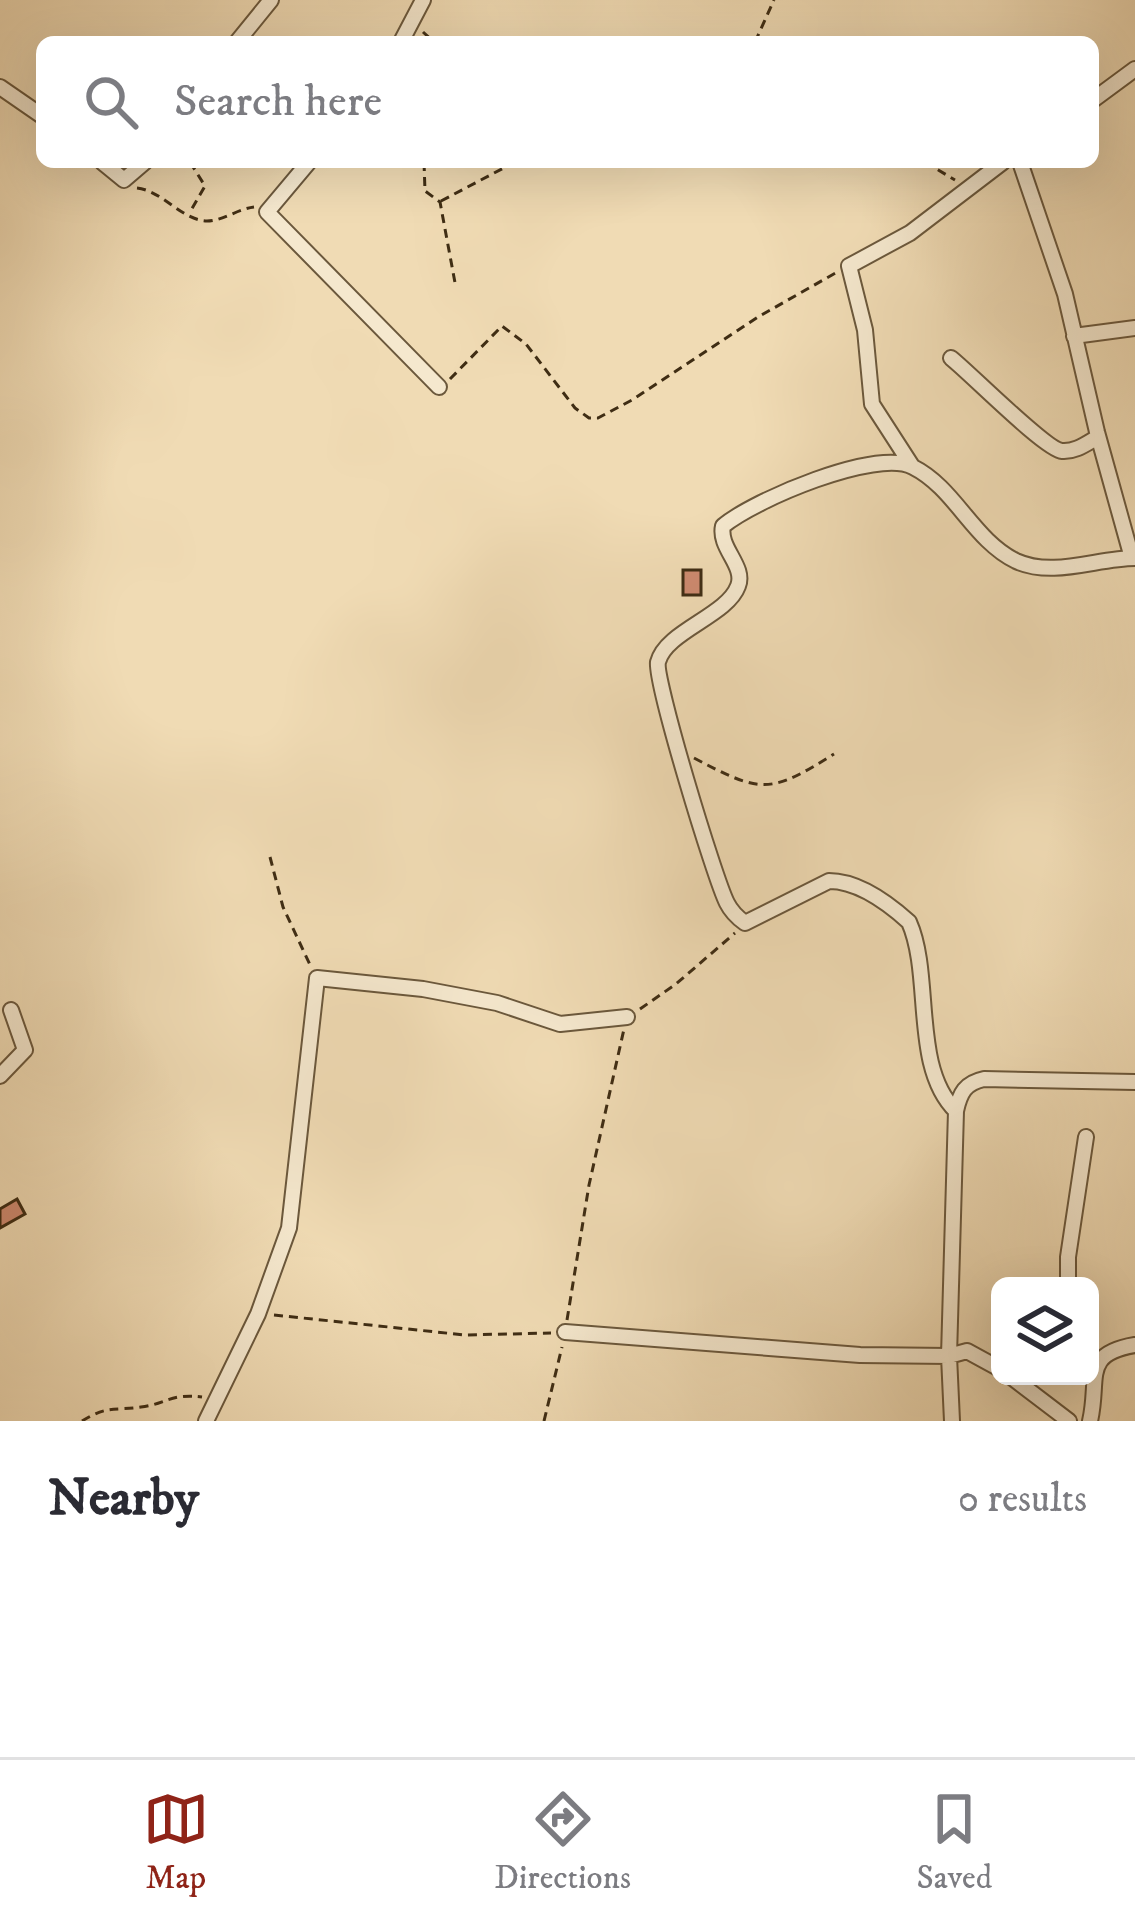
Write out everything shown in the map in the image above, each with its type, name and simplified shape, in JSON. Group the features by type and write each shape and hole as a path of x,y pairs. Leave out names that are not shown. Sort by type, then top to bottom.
{"street":[{"path":"242,36 271,0"},
{"path":"405,36 423,0"},
{"path":"1099,96 1135,69"},
{"path":"0,87 36,112"},
{"path":"109,168 124,180 138,168"},
{"path":"304,168 267,212 439,386"},
{"path":"994,168 910,233 849,266 865,330 872,404 912,466 971,525 1018,562 1056,568 1134,558 1098,437 1065,295 1022,168"},
{"path":"1074,337 1135,328"},
{"path":"951,358 1053,449 1078,448 1098,437"},
{"path":"912,466 899,464 811,480 760,501 723,526 722,543 738,572 739,585 667,648 657,665 726,903 745,923 829,881 854,884 899,913 913,931 930,1053 946,1102 956,1112"},
{"path":"206,1421 258,1314 290,1228 316,978 460,996 560,1024 627,1017"},
{"path":"0,1076 25,1050 11,1010"},
{"path":"952,1421 949,1356 956,1112 966,1086 985,1079 1135,1082"},
{"path":"1068,1277 1086,1137"},
{"path":"565,1332 860,1354 949,1356 967,1351 991,1364"},
{"path":"1090,1421 1100,1358 1107,1351 1135,1345"},
{"path":"1022,1385 1069,1421"}],"path":[{"path":"758,36 774,0"},
{"path":"411,26 425,36"},
{"path":"189,214 205,188 193,168"},
{"path":"424,168 425,191 440,202 456,288"},
{"path":"440,202 504,168"},
{"path":"935,168 966,187"},
{"path":"124,180 210,221 242,208 267,212"},
{"path":"439,386 502,326 526,344 574,408 598,418 758,316 849,266"},
{"path":"678,749 721,772 762,786 789,782 834,754"},
{"path":"270,857 283,908 316,978"},
{"path":"544,1421 627,1017 676,984 745,923"},
{"path":"258,1314 465,1335 565,1332"},
{"path":"82,1421 108,1407 141,1407 167,1396 215,1400"}],"building":[{"path":"683,570 701,570 701,595 683,595"},
{"path":"17,1199 25,1214 0,1228 0,1209"}]}
